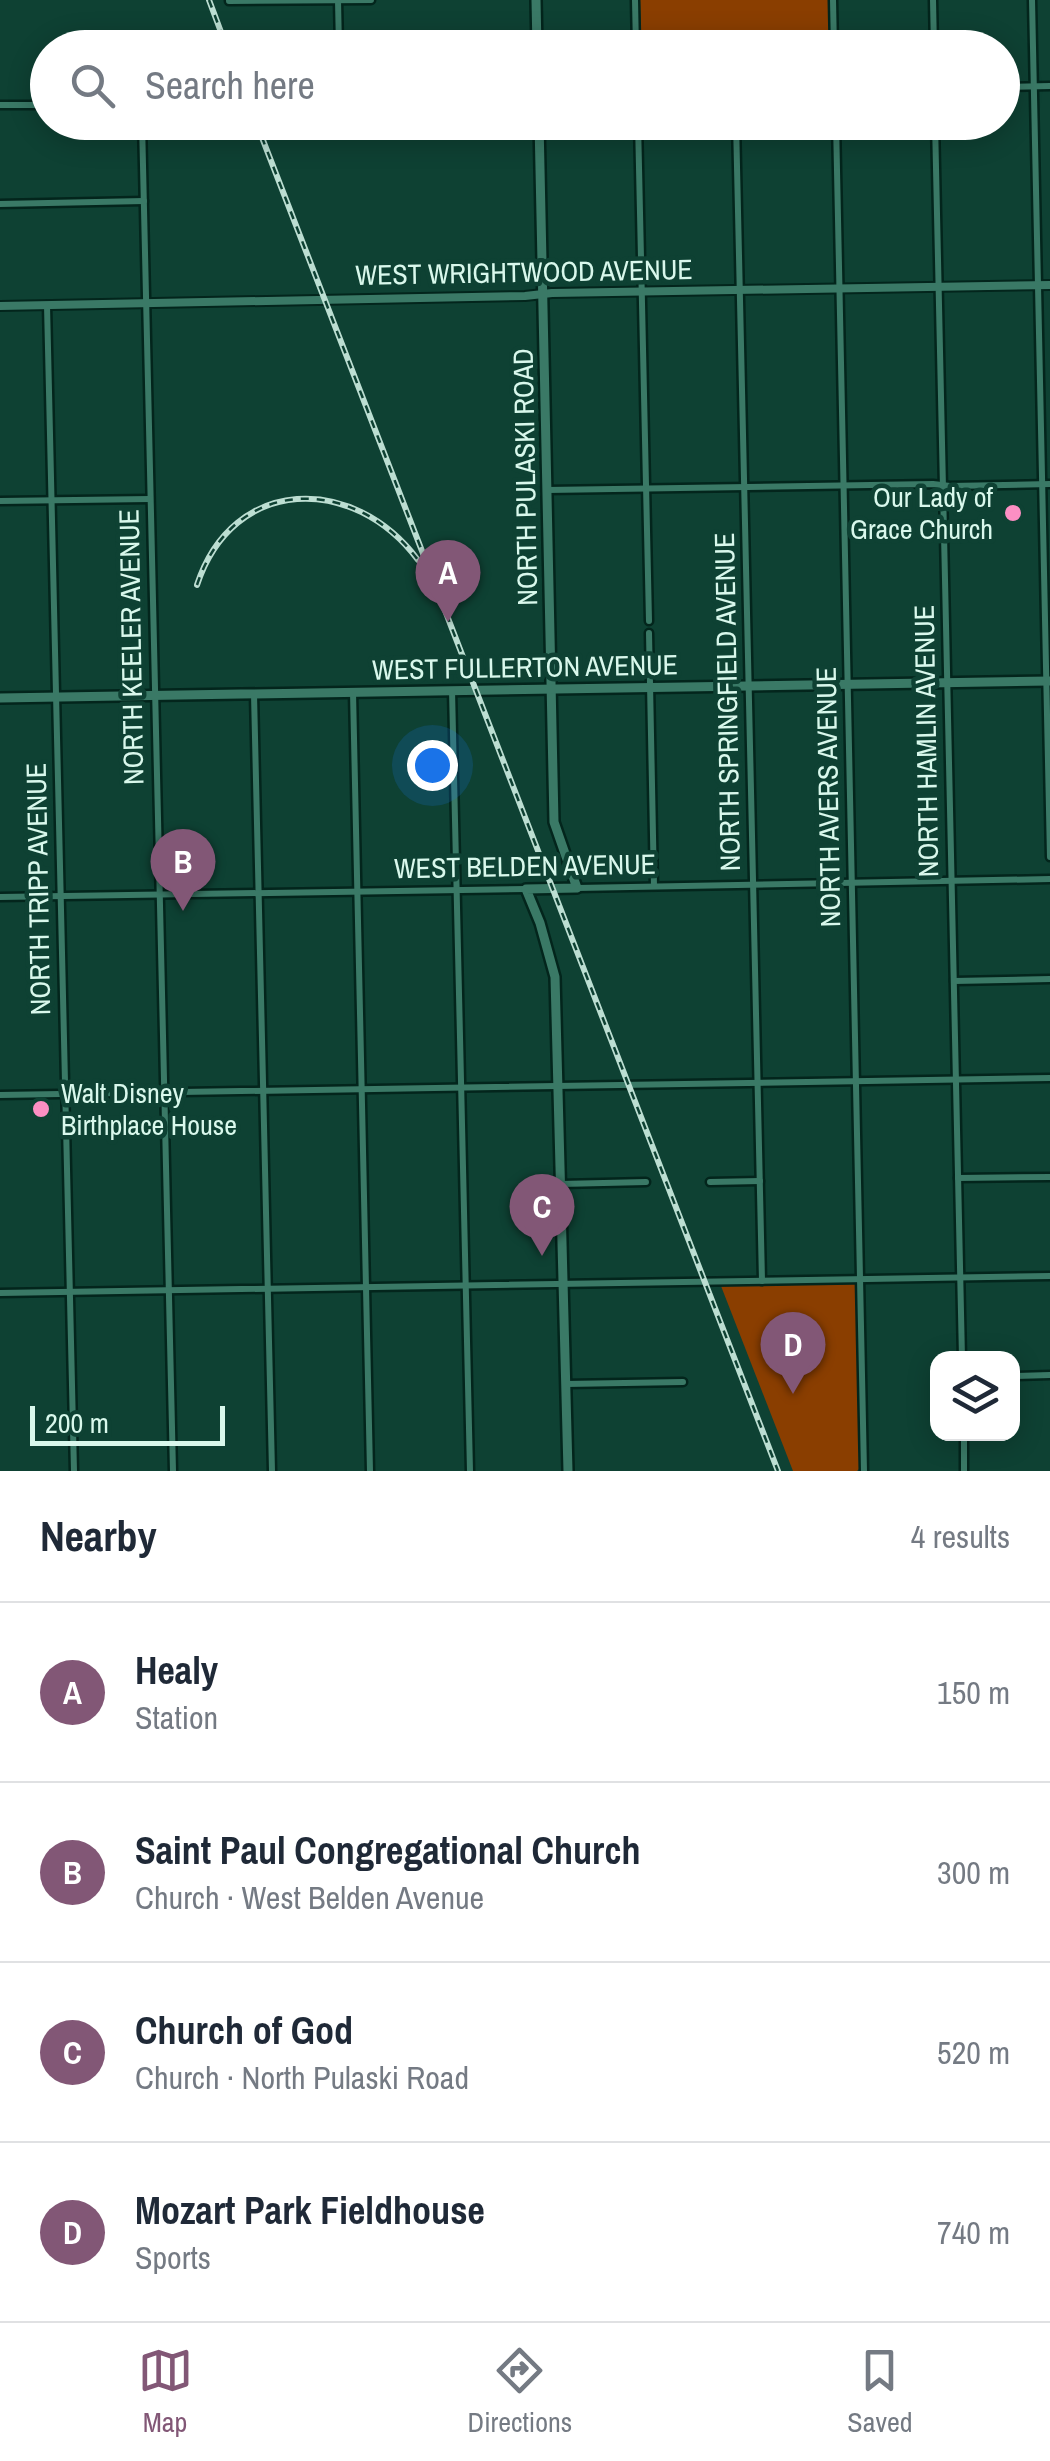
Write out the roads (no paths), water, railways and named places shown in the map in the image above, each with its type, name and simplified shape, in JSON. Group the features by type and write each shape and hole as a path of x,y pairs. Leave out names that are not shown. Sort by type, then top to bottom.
{"main road":[{"path":"536,0 537,30"},
{"name":"NORTH PULASKI ROAD","path":"539,140 554,822 577,888"},
{"name":"WEST FULLERTON AVENUE","path":"0,698 1048,681"},
{"name":"WEST BELDEN AVENUE","path":"526,889 577,888"},
{"path":"526,889 555,977 568,1471"}],"street":[{"path":"338,0 339,30"},
{"path":"229,2 371,0"},
{"path":"635,0 636,30"},
{"path":"834,0 834,30"},
{"path":"933,0 934,30"},
{"path":"1032,0 1046,484 1050,857"},
{"path":"1020,86 1050,86"},
{"path":"0,106 30,105"},
{"name":"NORTH KEELER AVENUE","path":"142,140 173,1471"},
{"path":"638,140 649,622"},
{"name":"NORTH SPRINGFIELD AVENUE","path":"736,140 762,1281"},
{"name":"NORTH AVERS AVENUE","path":"836,140 864,1471"},
{"name":"NORTH HAMLIN AVENUE","path":"935,140 962,1351"},
{"path":"0,204 144,201"},
{"name":"WEST WRIGHTWOOD AVENUE","path":"0,306 1050,285"},
{"name":"NORTH TRIPP AVENUE","path":"47,305 74,1471"},
{"path":"548,490 1046,484"},
{"path":"0,501 150,499"},
{"path":"649,633 654,886"},
{"path":"452,690 470,1471"},
{"path":"352,692 370,1471"},
{"path":"254,694 272,1471"},
{"name":"WEST BELDEN AVENUE","path":"577,888 1050,880"},
{"name":"WEST BELDEN AVENUE","path":"0,896 526,889"},
{"path":"954,981 1050,979"},
{"path":"0,1095 1050,1078"},
{"path":"958,1178 1050,1176"},
{"path":"710,1182 760,1181"},
{"path":"561,1184 646,1182"},
{"path":"0,1293 1050,1276"},
{"path":"1020,1376 1050,1375"},
{"path":"566,1384 683,1382"},
{"path":"964,1441 964,1471"}],"railway":[{"path":"209,0 220,30"},
{"path":"263,140 778,1471"},
{"path":"197,585 214,549 238,523 266,506 297,499 329,501 362,512 392,532 418,560"}],"place":[{"name":"Our Lady of Grace Church","path":"1013,513"},
{"name":"Healy","path":"448,622"},
{"name":"Saint Paul Congregational Church","path":"183,911"},
{"name":"Walt Disney Birthplace House","path":"41,1109"},
{"name":"Church of God","path":"542,1256"},
{"name":"Mozart Park Fieldhouse","path":"793,1394"}]}
